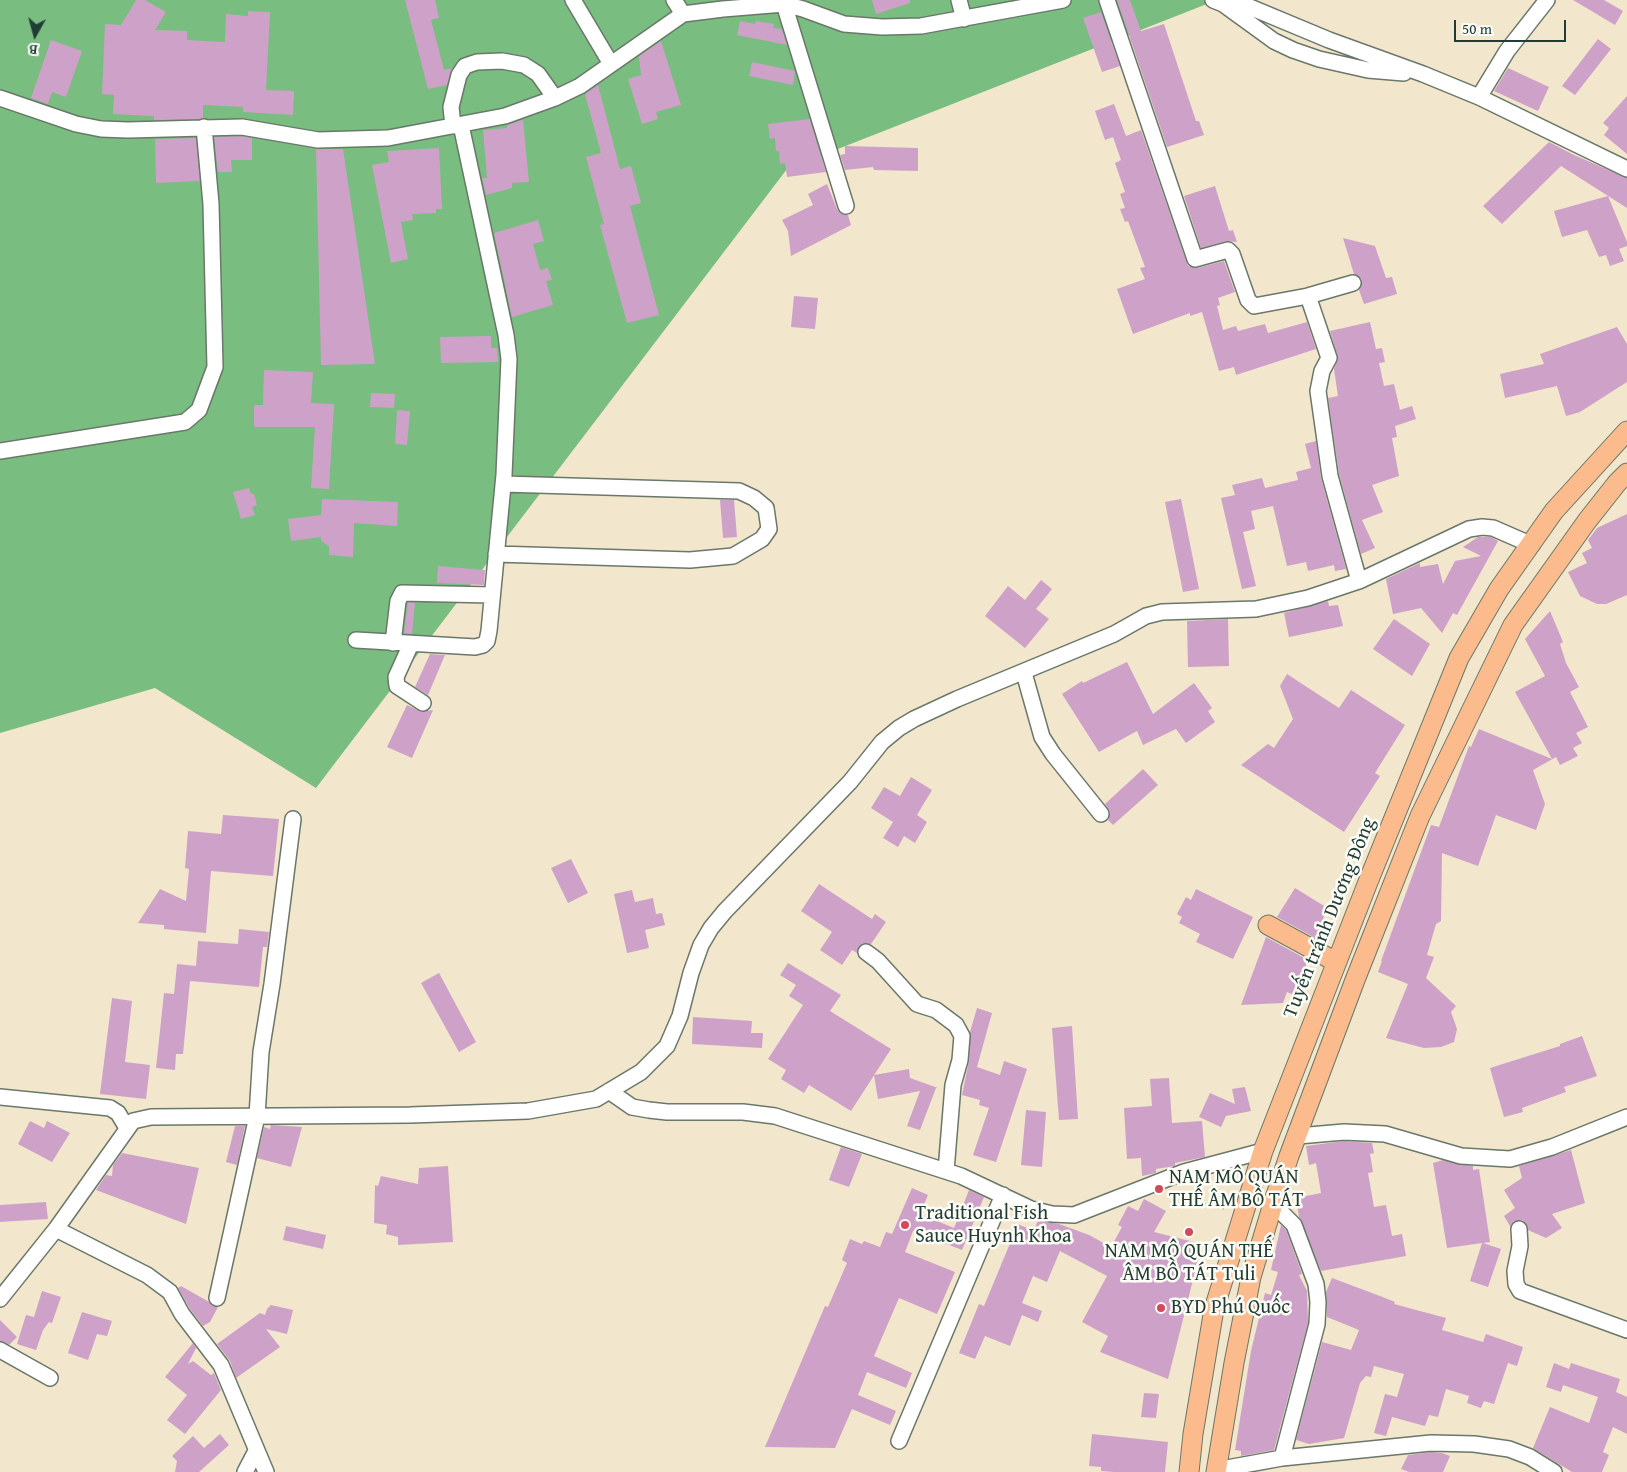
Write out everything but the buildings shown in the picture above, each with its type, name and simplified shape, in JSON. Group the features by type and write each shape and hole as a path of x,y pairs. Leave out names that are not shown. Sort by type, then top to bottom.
{"main road":[{"name":"Tuyến tránh Dương Đông","path":"1190,1470 1193,1434 1214,1309 1262,1151 1459,658 1499,589 1532,545 1554,511 1627,431"},
{"path":"1190,1470 1216,1471 1251,1277 1273,1204 1355,980 1420,816 1513,625 1587,521 1616,483 1627,473"},
{"path":"1268,925 1336,962"},
{"path":"1262,1151 1289,1156"}],"street":[{"path":"573,0 611,64"},
{"path":"674,0 682,14"},
{"path":"959,0 964,19"},
{"path":"0,98 76,124 101,128 128,130 242,127 318,140 352,141 388,138 505,116 555,98 580,86 682,14 784,4 803,8 844,24 882,27 921,26 1059,0"},
{"path":"1107,0 1195,259 1228,250 1232,254 1248,300 1254,306 1308,296 1353,284"},
{"path":"1214,0 1223,4 1274,41 1293,50 1319,59 1368,70 1423,74"},
{"path":"1233,0 1329,40 1423,74 1479,97 1627,169"},
{"path":"1479,97 1507,51 1547,0"},
{"path":"784,4 846,206"},
{"path":"356,640 460,647 483,645 487,641 503,484 510,382 506,335 451,107 460,75 465,66 477,62 502,61 524,64 538,74 555,98"},
{"path":"0,451 185,422 199,410 215,367 211,204 204,127"},
{"path":"1308,296 1329,358 1319,380 1318,391 1330,476 1359,581"},
{"path":"496,554 690,560 734,556 762,539 769,529 766,508 754,498 739,491 503,484"},
{"path":"0,1299 56,1229 133,1121 151,1116 528,1111 596,1099 641,1072 667,1046 680,1016 691,973 701,945 724,911 850,782 882,742 914,719 957,699 1024,673 1114,634 1146,616 1162,612 1256,609 1308,598 1359,581 1470,530 1492,528 1532,545"},
{"path":"393,643 398,601 402,593 492,595"},
{"path":"411,644 396,677 397,686 423,703"},
{"path":"1024,673 1042,736 1053,754 1101,814"},
{"path":"217,1298 257,1116 261,1052 272,984 293,819"},
{"path":"866,952 878,961 917,1004 936,1010 956,1026 962,1036 960,1060 953,1085 946,1172"},
{"path":"609,1091 632,1107 649,1110 667,1112 743,1112 775,1116 946,1172 1003,1195 1031,1209 1052,1214 1074,1214 1184,1172 1262,1151"},
{"path":"0,1097 110,1108 118,1114 127,1128"},
{"path":"1298,1136 1344,1132 1384,1134 1461,1156 1510,1159 1552,1147 1627,1117"},
{"path":"898,1442 1003,1195"},
{"path":"1273,1204 1294,1225 1316,1284 1318,1302 1317,1324 1282,1458"},
{"path":"56,1229 147,1275 170,1292 182,1314 221,1365 266,1472"},
{"path":"1519,1229 1515,1277 1520,1291 1627,1330"},
{"path":"0,1350 50,1378"},
{"path":"1216,1471 1282,1458 1392,1445 1431,1443 1474,1444 1509,1449 1530,1457 1553,1472"},
{"path":"245,1472 256,1451"}],"path":[{"path":"1175,1198 1214,1206"}],"green space":[{"path":"0,0 1217,0 787,169 316,788 155,688 0,733"}],"place":[{"name":"NAM MÔ QUÁN THẾ ÂM BỒ TÁT","path":"1159,1189"},
{"name":"Traditional Fish Sauce Huynh Khoa","path":"905,1225"},
{"name":"NAM MÔ QUÁN THẾ ÂM BỒ TÁT Tuli","path":"1189,1232"},
{"name":"BYD Phú Quốc","path":"1161,1308"}]}
